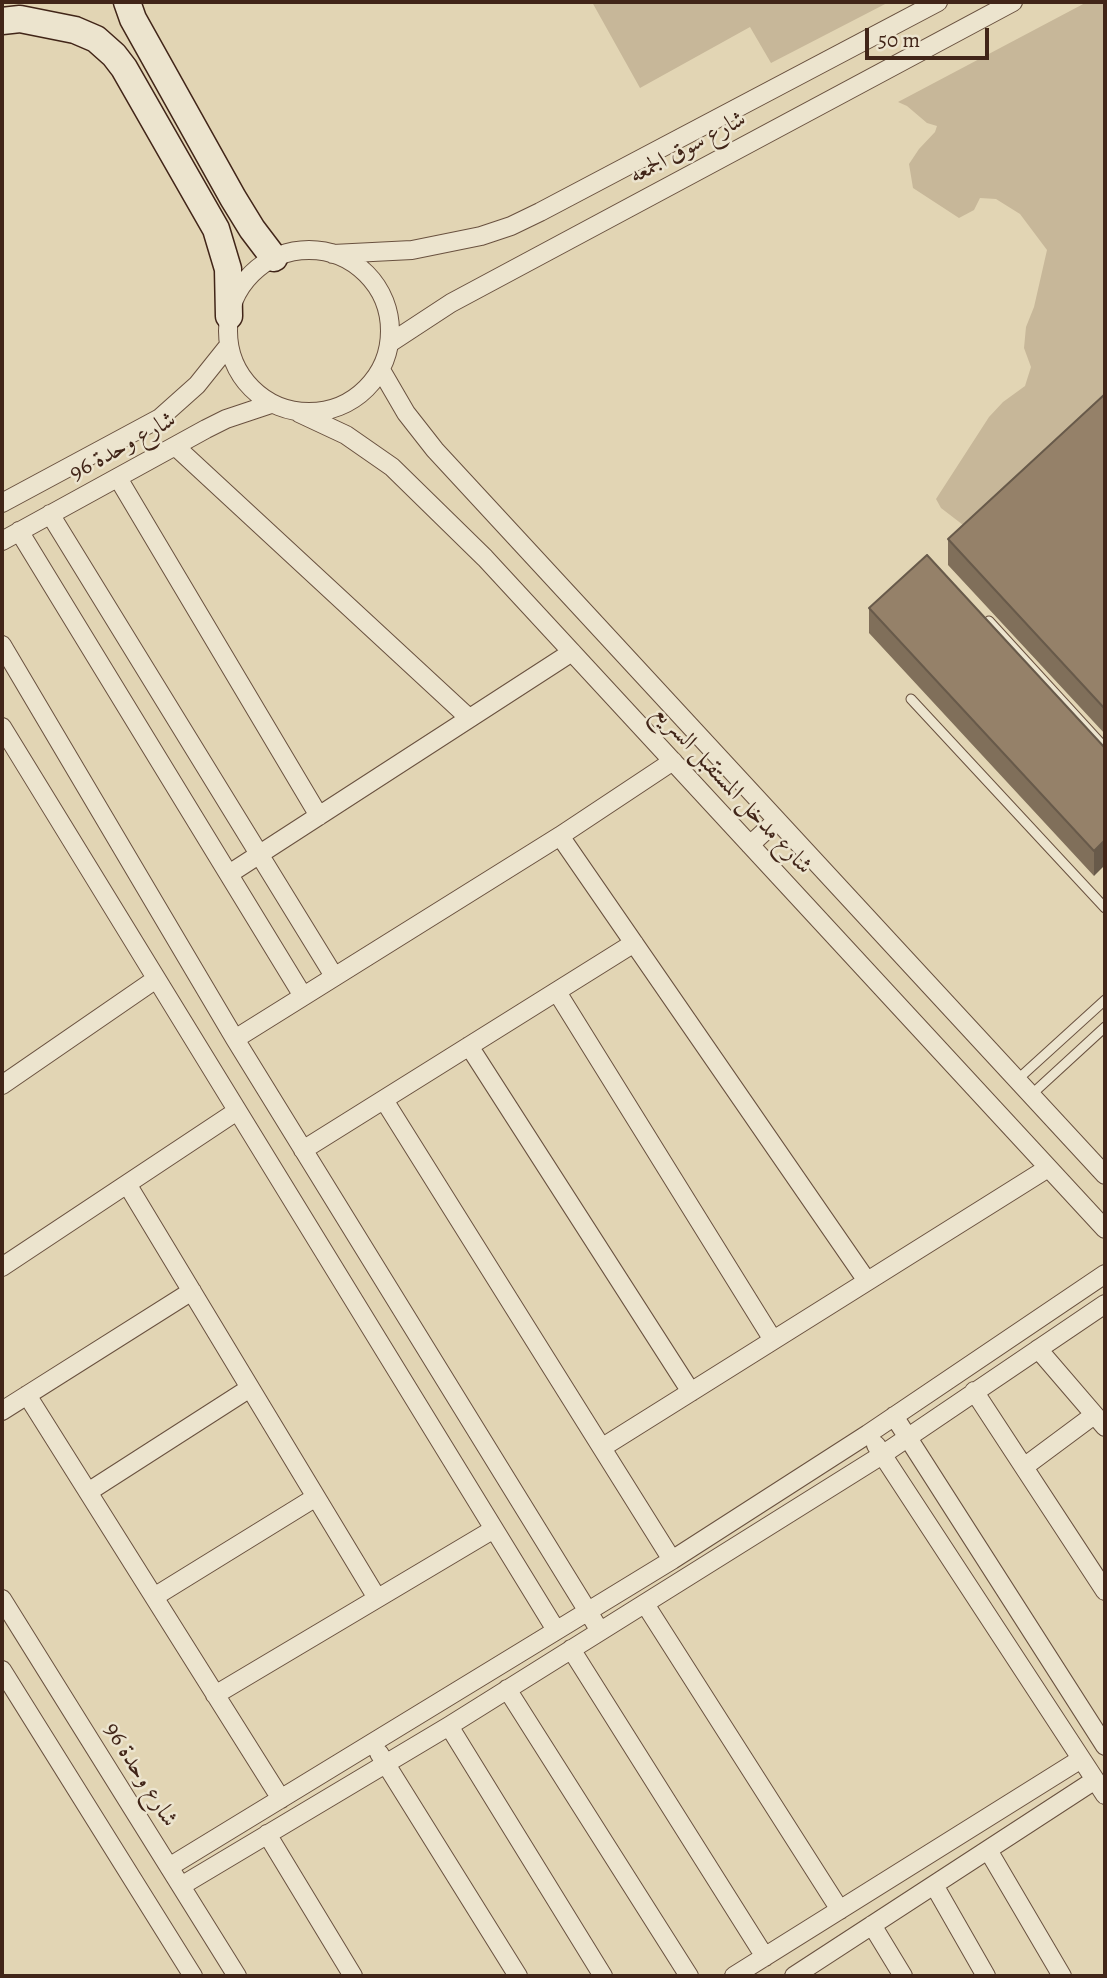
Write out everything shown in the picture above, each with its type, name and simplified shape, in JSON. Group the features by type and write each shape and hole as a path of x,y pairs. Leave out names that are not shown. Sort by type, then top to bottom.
{"street":[{"path":"127,2 133,19 233,198 274,258"},
{"name":"شارع سوق الجمعه","path":"333,254 412,250 481,236 510,226 938,2"},
{"name":"شارع سوق الجمعه","path":"390,343 451,303 1013,2"},
{"path":"2,21 20,19 75,30 96,39 124,68 216,229 228,269 229,345 243,379 259,396 271,404 299,413 313,413 339,405 363,390 381,370 390,343 388,310 377,288 362,270 333,254 303,250 274,258 261,266 240,288 229,316"},
{"name":"شارع وحدة 96","path":"2,503 160,418 197,385 229,345"},
{"name":"شارع مدخل المستقبل السريع","path":"381,370 406,413 435,450 1105,1175"},
{"name":"شارع وحدة 96","path":"2,541 226,419 271,404"},
{"name":"شارع مدخل المستقبل السريع","path":"299,413 346,435 392,467 485,558 1105,1229"},
{"path":"175,446 469,719"},
{"path":"118,478 319,816"},
{"path":"50,514 334,976"},
{"path":"19,531 303,996"},
{"path":"2,645 235,1039 600,1632"},
{"path":"229,874 572,652"},
{"path":"2,727 556,1630"},
{"path":"235,1039 561,836 673,761"},
{"path":"750,845 777,820"},
{"path":"561,836 867,1282"},
{"path":"303,1150 634,943"},
{"path":"2,1085 156,979"},
{"path":"556,992 773,1340"},
{"path":"469,1046 691,1392"},
{"path":"384,1100 672,1560"},
{"path":"2,1267 237,1111"},
{"path":"603,1447 1048,1168"},
{"path":"127,1184 377,1598"},
{"path":"169,1867 672,1560 868,1434 1105,1274"},
{"path":"2,1411 192,1292"},
{"path":"181,1886 449,1726 882,1455 1105,1304"},
{"path":"1024,1467 1100,1421 1038,1349"},
{"path":"88,1492 250,1388"},
{"path":"974,1391 1105,1591"},
{"path":"27,1395 281,1799"},
{"path":"894,1416 1105,1746"},
{"path":"868,1434 1105,1795"},
{"path":"154,1597 316,1497"},
{"path":"215,1695 494,1529"},
{"name":"شارع وحدة 96","path":"2,1599 237,1976"},
{"path":"989,1616 1012,1601"},
{"path":"645,1604 840,1910"},
{"path":"572,1649 765,1957"},
{"path":"2,1670 193,1976"},
{"path":"508,1689 689,1976"},
{"path":"449,1726 603,1976"},
{"path":"373,1742 518,1976"},
{"path":"734,1976 1081,1759"},
{"path":"795,1976 1095,1780"},
{"path":"267,1834 353,1976"},
{"path":"988,1850 1062,1976"},
{"path":"934,1885 986,1976"},
{"path":"872,1925 903,1976"}],"lane":[{"path":"989,621 1105,748"},
{"path":"911,699 1105,908"},
{"path":"1017,1080 1105,1000"},
{"path":"1031,1094 1105,1027"}],"shaded area":[{"path":"592,2 889,2 771,63 750,27 640,88"},
{"path":"1087,2 1105,2 1105,415 967,528 941,508 936,499 989,417 1003,402 1025,386 1031,367 1024,348 1026,327 1034,307 1047,250 1020,214 996,199 980,198 974,210 959,218 913,188 909,164 937,126 927,123 898,102"}],"building":[{"path":"1105,394 1105,709 948,539"},
{"path":"927,555 1105,748 1105,840 1094,851 869,608"}]}
